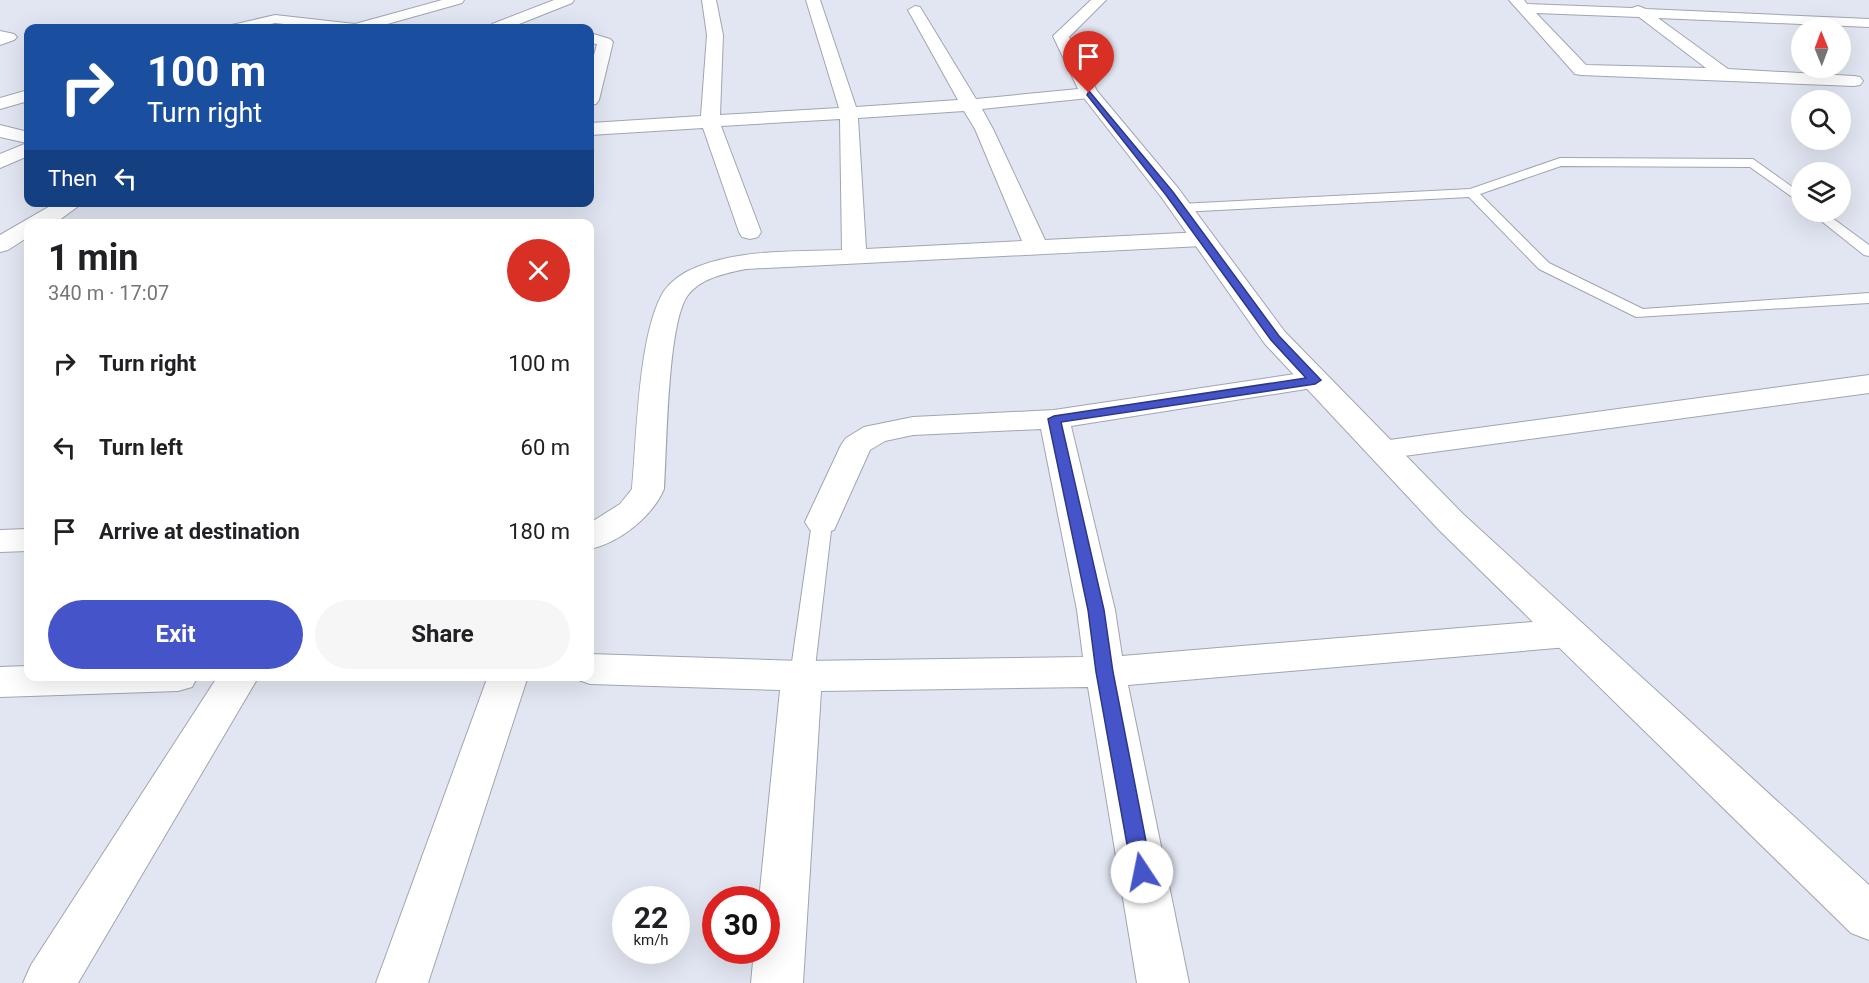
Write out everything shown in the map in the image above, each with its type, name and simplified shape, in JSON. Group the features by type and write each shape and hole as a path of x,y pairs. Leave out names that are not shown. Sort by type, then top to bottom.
{"street":[{"path":"372,24 457,0"},
{"path":"507,24 567,0"},
{"path":"709,0 715,34 710,122 750,232"},
{"path":"813,0 849,112 854,257"},
{"path":"1099,0 1061,36 1089,93 1180,208 1275,338 1451,522 1869,917"},
{"path":"1629,0 1642,13 1724,74"},
{"path":"1725,0 1785,35"},
{"path":"1520,4 1642,13 1869,23"},
{"path":"1520,4 1581,70 1724,74 1862,82"},
{"path":"915,10 971,105 1037,248"},
{"path":"254,24 275,19 318,24"},
{"path":"594,39 605,42 594,85"},
{"path":"594,129 971,105 1089,93"},
{"path":"0,104 24,96"},
{"path":"4,132 24,129"},
{"path":"4,132 24,137"},
{"path":"0,162 24,151"},
{"path":"45,219 65,207"},
{"path":"0,245 24,230"},
{"path":"594,535 638,506 645,498 648,489 662,325 674,295 686,282 696,277 725,265 1202,238"},
{"path":"822,522 856,445 875,434 913,426 1054,419 1315,380"},
{"path":"1382,450 1869,384"},
{"path":"1054,419 1096,610 1105,672 1163,983"},
{"path":"0,541 24,540"},
{"path":"594,669 802,676 1105,672 1568,633"},
{"path":"777,983 802,676"},
{"path":"0,682 30,681"},
{"path":"49,983 236,681"},
{"path":"402,983 506,681"}],"lane":[{"path":"1180,208 1472,194 1560,162 1753,164 1791,192"},
{"path":"1472,194 1544,266 1641,314 1869,297"},
{"path":"1829,222 1869,252"},
{"path":"802,676 822,522"}],"route":[{"path":"1089,93 1170,194 1275,338 1315,380 1054,419 1096,610 1105,672 1142,872"}]}
